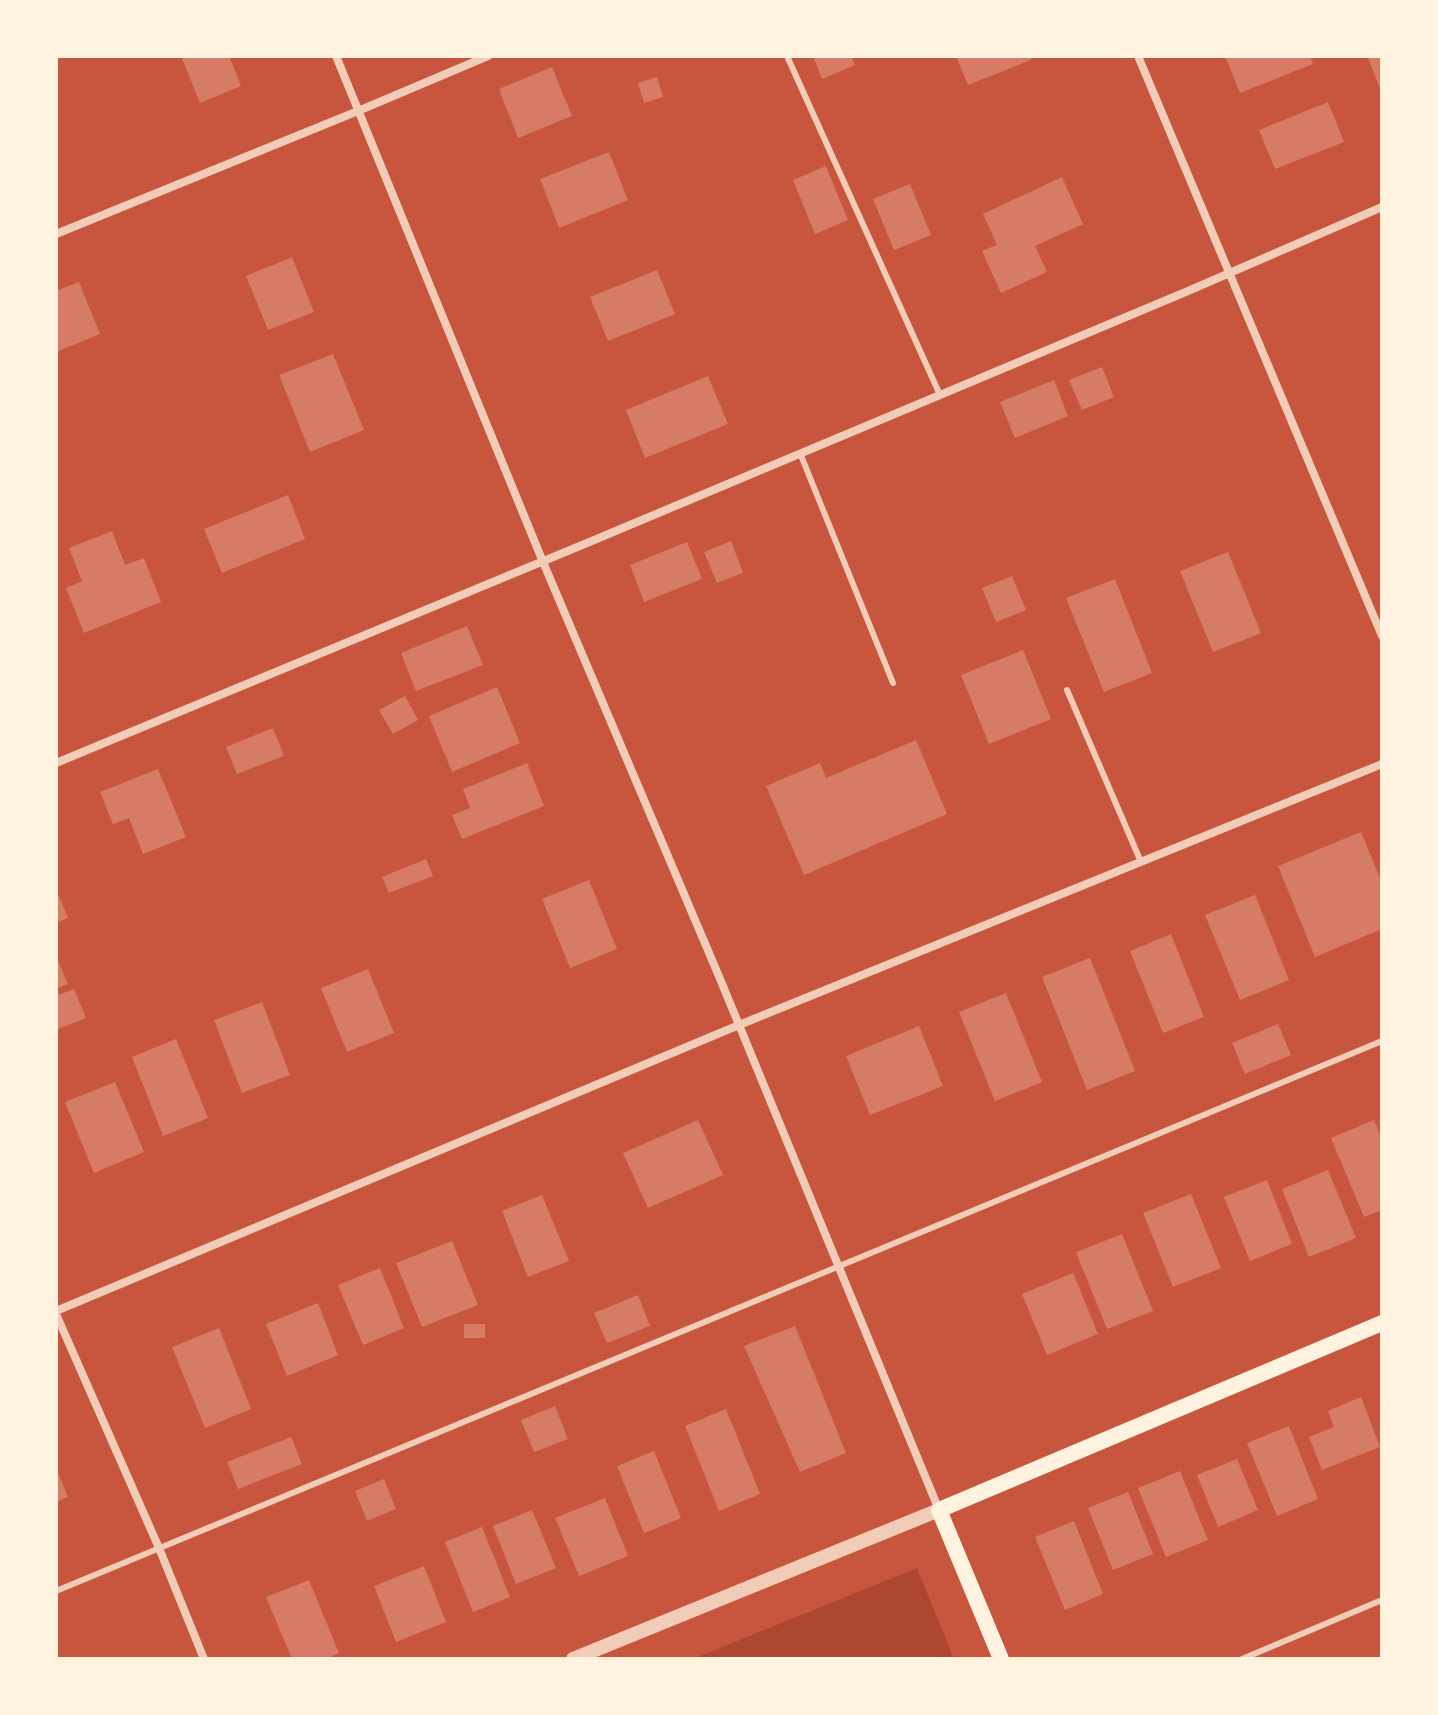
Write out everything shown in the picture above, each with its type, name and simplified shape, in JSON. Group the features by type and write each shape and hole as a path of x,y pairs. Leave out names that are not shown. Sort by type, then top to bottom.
{"main road":[{"path":"1001,1659 939,1510 1382,1323"}],"street":[{"path":"336,56 543,562 939,1510 573,1659"},
{"path":"56,234 488,56"},
{"path":"1138,56 1382,636"},
{"path":"56,763 543,562 1382,207"},
{"path":"204,1659 56,1313 739,1025 1382,764"}],"lane":[{"path":"787,56 940,395"},
{"path":"800,453 893,683"},
{"path":"1067,690 1141,862"},
{"path":"56,1591 1382,1041"},
{"path":"1242,1659 1382,1600"}],"shaded area":[{"path":"917,1568 954,1659 693,1659"}],"building":[{"path":"181,56 229,56 241,86 200,103"},
{"path":"813,56 851,56 855,65 822,79"},
{"path":"956,56 1029,56 1031,60 968,85"},
{"path":"1225,56 1310,56 1313,64 1240,93"},
{"path":"1382,56 1382,93 1368,58"},
{"path":"552,67 572,116 518,138 499,89"},
{"path":"657,77 663,97 644,103 638,83"},
{"path":"1328,102 1344,142 1275,169 1259,130"},
{"path":"609,152 628,200 559,228 540,179"},
{"path":"826,166 848,220 815,234 793,180"},
{"path":"1062,177 1083,224 1035,246 1047,272 1001,293 982,251 997,245 983,214"},
{"path":"910,184 931,235 894,250 873,199"},
{"path":"292,257 314,312 268,330 246,276"},
{"path":"657,270 675,314 608,341 590,297"},
{"path":"79,282 100,334 56,352 56,291"},
{"path":"333,354 364,430 310,452 279,375"},
{"path":"1102,367 1114,397 1082,410 1069,380"},
{"path":"708,376 728,424 645,458 626,410"},
{"path":"1054,380 1068,416 1015,438 1000,402"},
{"path":"288,495 305,539 222,573 204,529"},
{"path":"112,531 125,565 144,558 161,602 84,633 66,588 82,581 69,548"},
{"path":"731,541 743,573 717,583 704,552"},
{"path":"687,542 702,579 644,602 630,565"},
{"path":"1228,552 1261,633 1213,652 1180,571"},
{"path":"1012,576 1026,610 996,622 982,588"},
{"path":"1115,579 1152,673 1104,692 1066,598"},
{"path":"467,626 483,665 416,691 401,653"},
{"path":"1023,650 1051,719 989,744 961,675"},
{"path":"497,687 520,743 452,772 429,716"},
{"path":"405,696 418,720 393,734 379,710"},
{"path":"273,728 284,756 237,774 226,747"},
{"path":"916,740 947,814 804,875 766,786 820,763 826,778"},
{"path":"527,763 544,806 462,839 452,815 470,808 463,789"},
{"path":"158,769 186,837 143,854 129,818 113,824 100,792"},
{"path":"1361,832 1382,883 1382,929 1315,957 1278,866"},
{"path":"426,859 433,876 389,893 382,877"},
{"path":"589,880 617,949 570,968 542,899"},
{"path":"56,889 68,918 56,923"},
{"path":"1255,895 1289,980 1240,1000 1205,915"},
{"path":"1171,934 1204,1017 1163,1033 1130,951"},
{"path":"56,956 68,984 56,989"},
{"path":"1090,958 1135,1071 1087,1090 1042,977"},
{"path":"368,969 394,1033 347,1052 321,988"},
{"path":"74,989 86,1018 58,1029 56,996"},
{"path":"1006,993 1042,1082 995,1101 959,1012"},
{"path":"262,1002 290,1075 242,1093 214,1020"},
{"path":"1278,1024 1291,1055 1245,1074 1232,1043"},
{"path":"919,1026 943,1086 870,1115 846,1056"},
{"path":"176,1039 208,1118 163,1136 132,1057"},
{"path":"115,1082 144,1152 94,1173 65,1102"},
{"path":"698,1120 723,1175 648,1208 623,1153"},
{"path":"1374,1120 1382,1140 1382,1210 1364,1217 1331,1138"},
{"path":"1328,1170 1356,1238 1309,1257 1282,1189"},
{"path":"1267,1180 1292,1244 1250,1261 1224,1197"},
{"path":"1191,1194 1221,1268 1173,1287 1143,1213"},
{"path":"542,1195 569,1261 528,1277 502,1211"},
{"path":"1122,1234 1153,1311 1107,1329 1076,1252"},
{"path":"452,1241 478,1305 422,1327 396,1263"},
{"path":"380,1268 404,1328 363,1345 338,1285"},
{"path":"1073,1273 1098,1334 1047,1355 1022,1294"},
{"path":"638,1295 650,1326 607,1343 594,1313"},
{"path":"318,1303 338,1355 287,1376 266,1324"},
{"path":"464,1324 485,1324 485,1338 464,1338"},
{"path":"795,1326 846,1453 800,1472 744,1346"},
{"path":"219,1328 251,1409 205,1428 172,1347"},
{"path":"1361,1397 1380,1447 1322,1470 1309,1437 1334,1427 1328,1411"},
{"path":"555,1406 568,1439 534,1452 521,1420"},
{"path":"726,1409 760,1494 719,1511 685,1426"},
{"path":"1289,1426 1318,1499 1277,1516 1247,1443"},
{"path":"291,1437 302,1464 238,1489 227,1462"},
{"path":"654,1451 681,1518 644,1533 617,1466"},
{"path":"1237,1459 1258,1510 1218,1527 1197,1475"},
{"path":"56,1468 68,1497 56,1502"},
{"path":"1180,1471 1208,1540 1166,1557 1138,1488"},
{"path":"384,1479 396,1509 367,1521 355,1491"},
{"path":"1128,1492 1153,1554 1113,1570 1088,1508"},
{"path":"605,1498 628,1556 579,1576 555,1518"},
{"path":"532,1510 556,1568 516,1584 493,1526"},
{"path":"1074,1521 1103,1594 1065,1610 1035,1537"},
{"path":"482,1527 510,1597 473,1612 445,1542"},
{"path":"424,1566 446,1622 396,1642 374,1586"},
{"path":"309,1580 339,1653 325,1659 292,1659 266,1597"}]}
